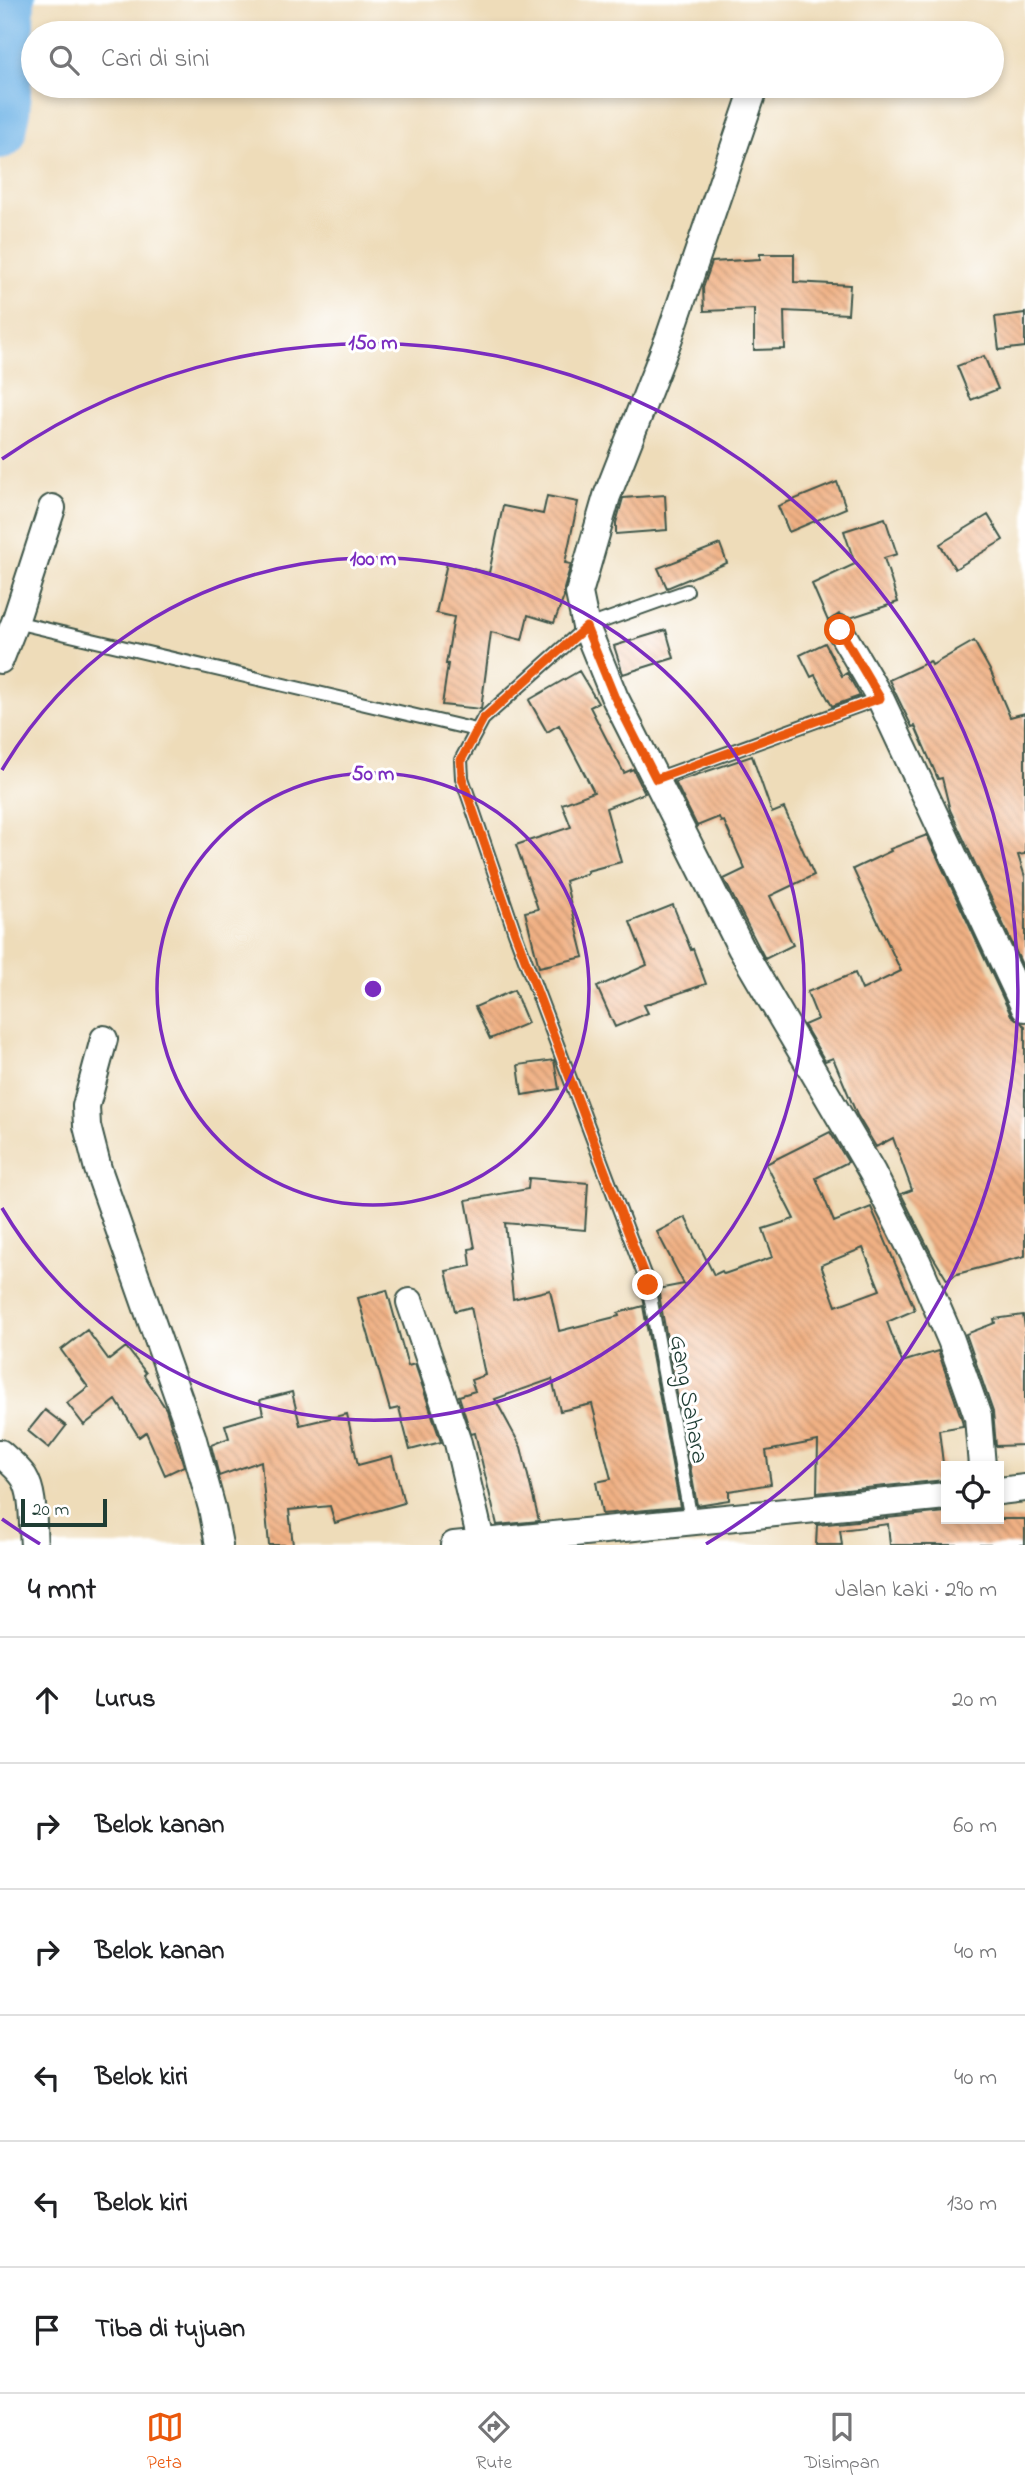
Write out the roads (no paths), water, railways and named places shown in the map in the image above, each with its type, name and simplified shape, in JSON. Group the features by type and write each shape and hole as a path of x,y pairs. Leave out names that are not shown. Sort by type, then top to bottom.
{"street":[{"path":"751,98 669,338 607,496 579,593 586,627 614,696 741,948 872,1172 917,1261 951,1340 978,1417 982,1461"},
{"path":"0,660 52,508"},
{"path":"840,630 880,698 1025,1008"},
{"path":"104,1039 86,1106 88,1134 102,1182 195,1446 219,1545"},
{"path":"410,1302 458,1443 482,1543"},
{"path":"0,1453 26,1480 30,1493 34,1545"},
{"path":"1004,1490 1025,1488"},
{"path":"453,1545 941,1496"}],"lane":[{"path":"586,627 687,591"},
{"path":"15,622 476,730"},
{"name":"Gang Sahara","path":"586,627 483,719 461,760 462,778 515,933 648,1285 691,1520"},
{"path":"656,779 880,698"}],"waterway":[{"path":"0,133 4,115 9,0"}]}
